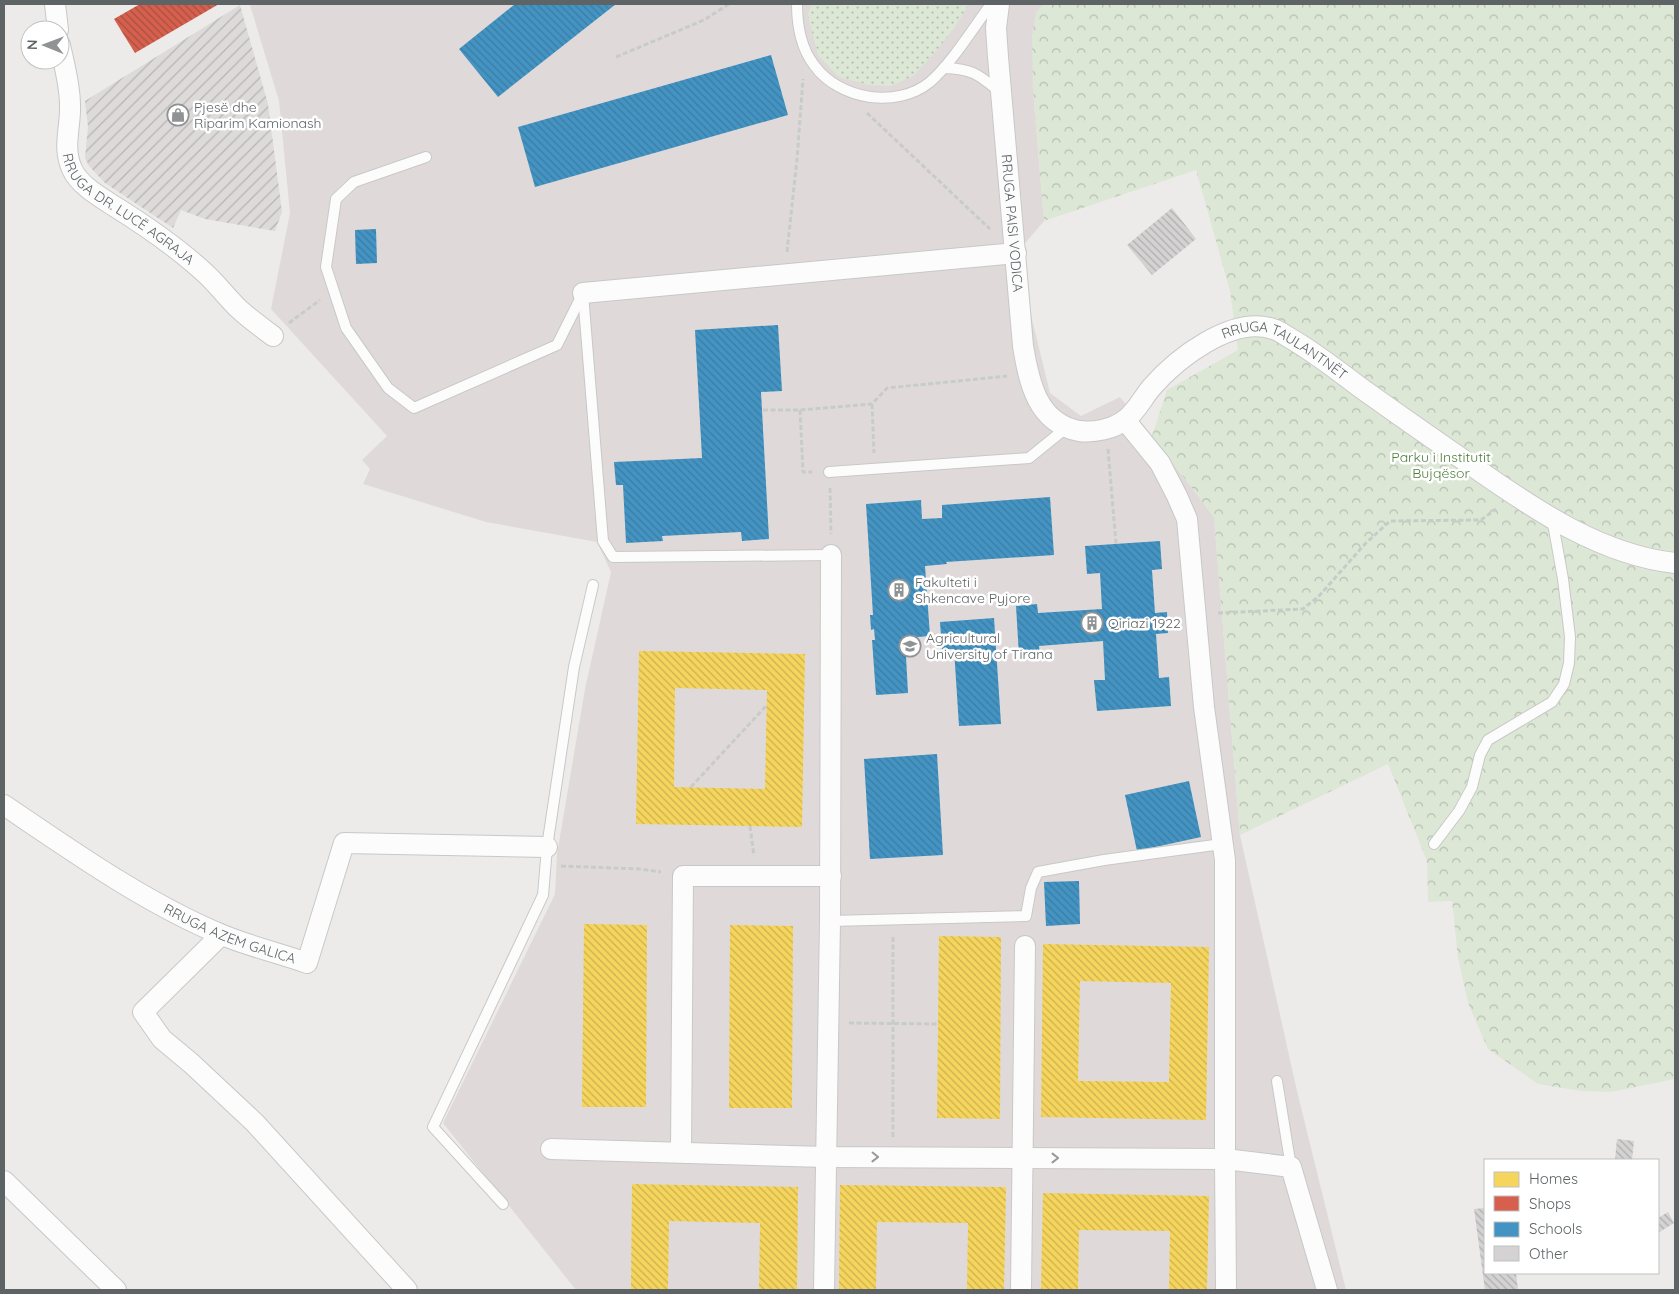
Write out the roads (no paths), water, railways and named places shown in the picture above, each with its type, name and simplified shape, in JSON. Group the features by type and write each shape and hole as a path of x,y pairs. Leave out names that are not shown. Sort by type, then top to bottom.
{"street":[{"path":"55,4 57,20"},
{"name":"RRUGA PAISI VODICA","path":"999,4 996,28 1023,346 1028,374 1036,397 1049,416 1066,428"},
{"name":"RRUGA DR. LUCË AGRAJA","path":"66,70 70,106 67,153 72,170 83,183 101,198 140,222 206,274 241,310 280,330"},
{"path":"583,293 1016,253"},
{"name":"RRUGA TAULANTNËT","path":"1066,428 1087,432 1106,429 1125,420 1139,407 1148,391 1165,372 1194,351 1225,332 1249,326 1273,328 1299,343 1420,431 1551,517 1617,549 1663,562 1675,563"},
{"path":"1125,420 1160,463 1177,496 1186,519 1204,707 1225,860 1226,1290"},
{"path":"824,1290 831,876 831,555"},
{"name":"RRUGA AZEM GALICA","path":"4,805 169,909 221,935 307,963 344,843 546,856"},
{"path":"681,1152 683,876 831,876"},
{"path":"221,935 143,1012 162,1039 192,1064 255,1124 407,1290"},
{"path":"1021,1290 1025,946"},
{"path":"551,1149 826,1157 1225,1159 1291,1167 1327,1290"},
{"path":"4,1181 116,1290"}],"lane":[{"path":"798,4 797,21 813,65 841,89 859,95 880,98 900,96 930,82 944,68 991,4"},
{"path":"944,68 964,69 982,76 1001,92"},
{"path":"426,157 354,182 336,199 326,267 346,328 388,388 414,408 557,345 583,293"},
{"path":"583,293 603,541 613,556 831,555"},
{"path":"829,472 1030,458 1066,428"},
{"path":"1434,844 1458,811 1472,787 1480,755 1488,740 1552,702 1564,684 1569,663 1570,637 1563,579 1551,517"},
{"path":"504,1204 433,1127 543,895 546,856 574,668 593,586"},
{"path":"830,920 1026,916 1031,888 1038,872 1104,860 1222,844"},
{"path":"1277,1081 1291,1167"}],"place":[{"name":"Pjesë dhe Riparim Kamionash","path":"178,115"},
{"name":"Fakulteti i Shkencave Pyjore","path":"899,590"},
{"name":"Qiriazi 1922","path":"1092,623"},
{"name":"Agricultural University of Tirana","path":"910,646"}],"park label":[{"name":"Parku i Institutit Bujqësor","path":"1441,466"}]}
